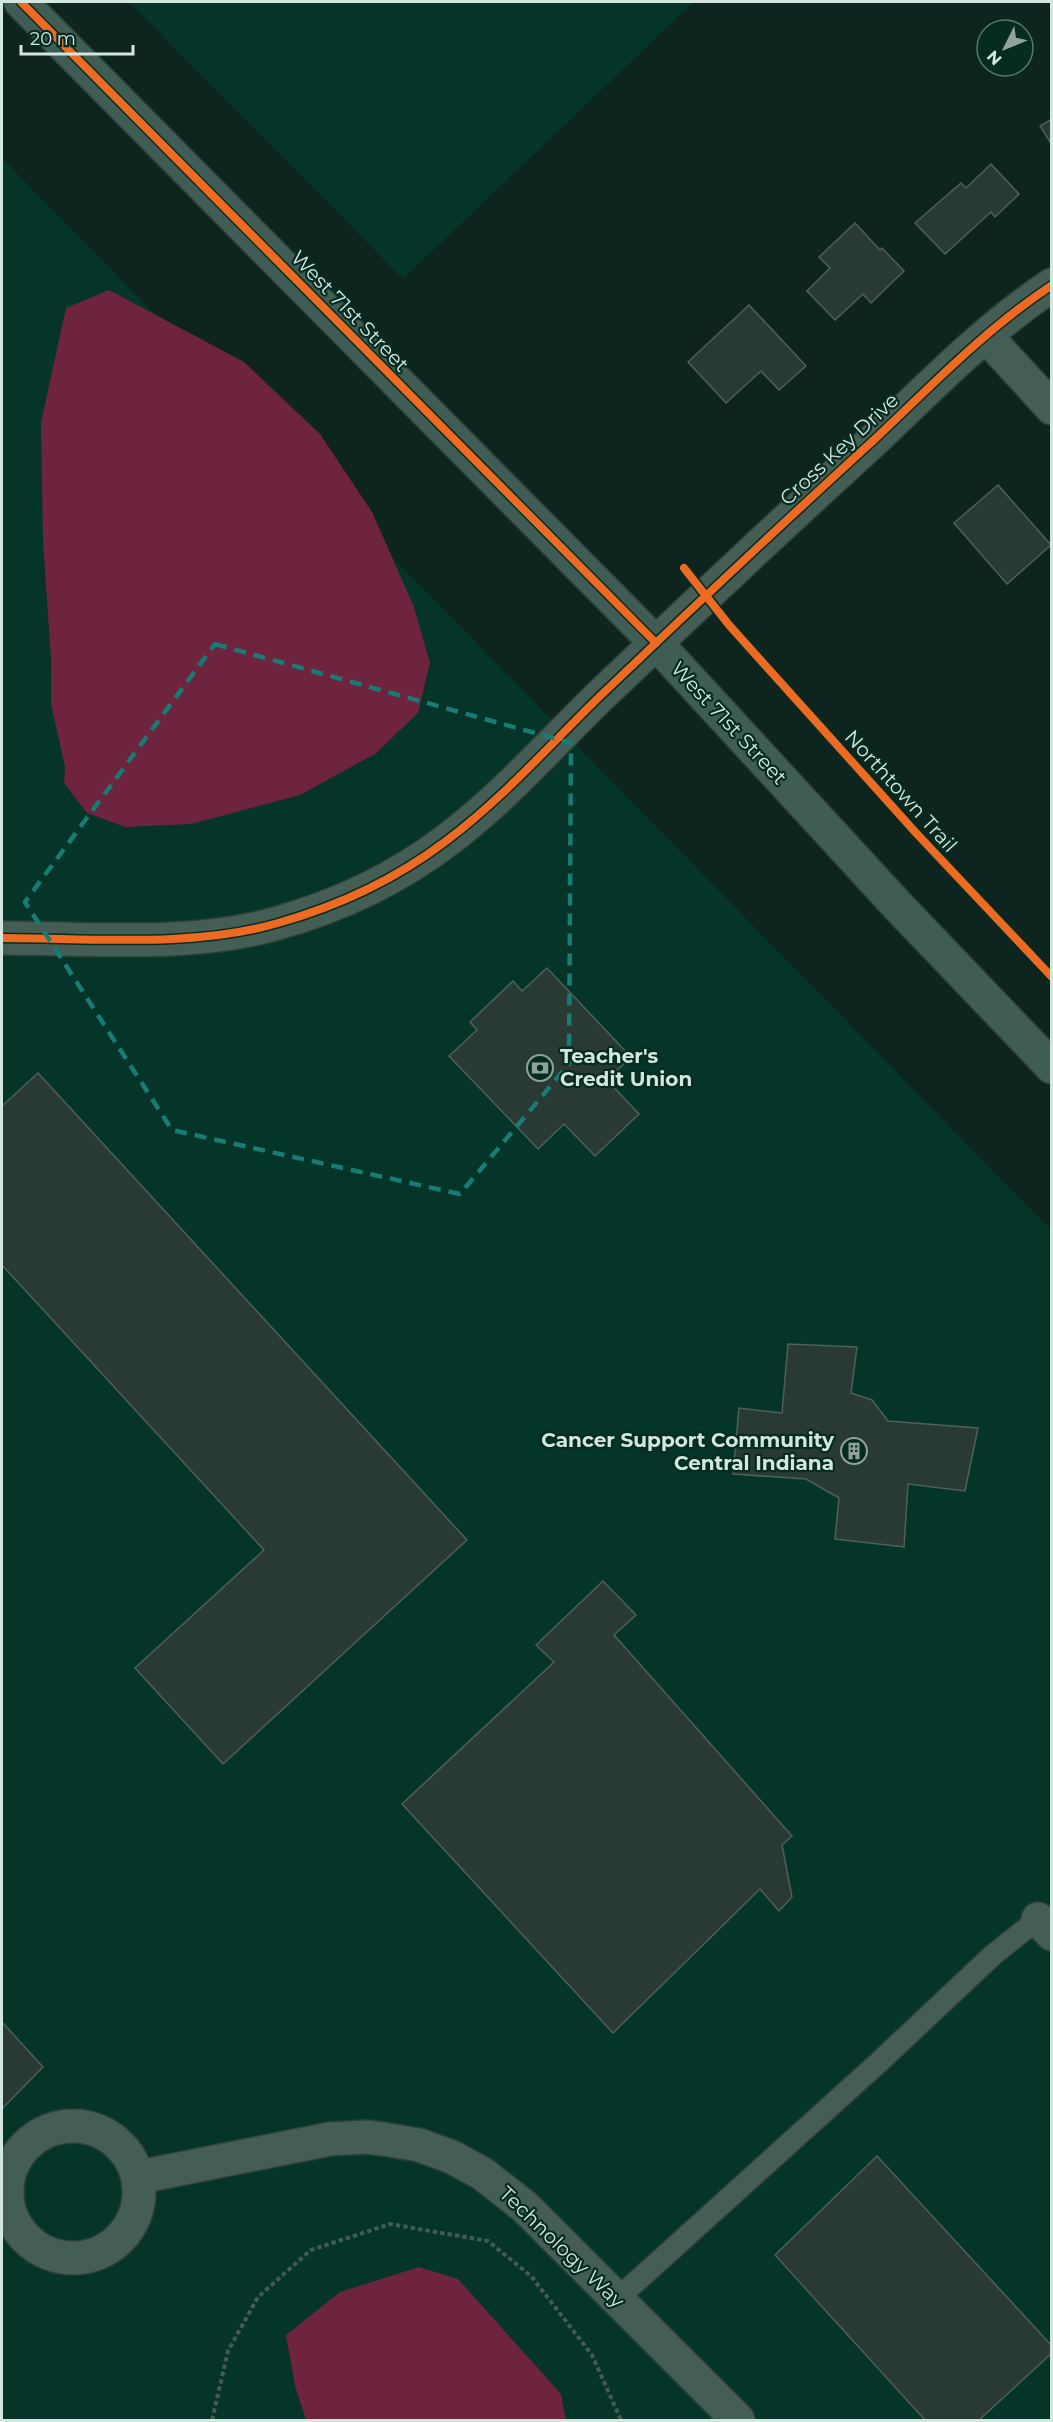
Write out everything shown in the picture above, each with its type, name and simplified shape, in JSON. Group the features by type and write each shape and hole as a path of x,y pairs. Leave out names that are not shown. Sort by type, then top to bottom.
{"main road":[{"name":"West 71st Street","path":"21,2 656,643 897,905 1052,1067"}],"street":[{"name":"Cross Key Drive","path":"2,938 158,938 224,935 292,919 359,893 405,869 478,816 656,643 986,336 1052,285"},
{"path":"986,336 1052,408"},
{"path":"58,2127 93,2128 122,2147 139,2177 138,2212 126,2232 119,2242 89,2258 54,2257 24,2238 8,2207 9,2172 27,2143 58,2127"},
{"name":"Technology Way","path":"139,2177 330,2139 366,2137 419,2145 452,2157 497,2184 525,2207 738,2421"}],"lane":[{"path":"617,2299 868,2072 993,1955 1045,1926"}],"path":[{"path":"212,2421 228,2351 258,2297 311,2250 390,2224 488,2241 531,2276 592,2355 621,2421"}],"highlighted area":[{"path":"215,644 571,743 569,1064 460,1194 172,1130 25,902"}],"shaded area":[{"path":"129,2 694,2 403,279"},
{"path":"2,158 1051,1230 1051,2420 2,2420"},
{"path":"109,290 244,362 320,434 372,512 414,607 430,663 418,713 375,754 300,795 191,824 125,827 87,813 64,783 65,767 51,704 51,659 43,543 41,422 66,308"},
{"path":"419,2267 458,2279 561,2394 566,2420 306,2420 295,2386 286,2335 340,2292"}],"building":[{"path":"1052,119 1052,145 1040,126"},
{"path":"991,164 1019,194 995,217 991,212 945,254 915,223 961,183 966,188"},
{"path":"855,223 904,271 871,303 863,294 835,320 807,291 830,268 819,257"},
{"path":"749,305 806,366 779,390 761,371 726,403 688,362"},
{"path":"998,485 1051,545 1007,584 954,523"},
{"name":"Teacher's Credit Union","path":"547,968 631,1057 607,1080 639,1114 595,1156 564,1124 538,1149 449,1056 477,1030 470,1022 513,981 522,991"},
{"path":"38,1073 467,1540 223,1764 135,1668 264,1550 2,1265 2,1106"},
{"name":"Cancer Support Community Central Indiana","path":"788,1344 857,1347 851,1393 872,1400 888,1421 978,1428 965,1491 908,1484 904,1547 835,1539 839,1498 806,1479 733,1474 739,1408 782,1413"},
{"path":"603,1581 636,1615 614,1635 792,1836 782,1845 792,1897 779,1911 760,1889 613,2033 402,1804 554,1662 536,1645"},
{"path":"2,2022 43,2067 2,2109"},
{"path":"877,2156 1052,2346 1052,2353 979,2420 925,2420 775,2255"}],"cycle path":[{"path":"21,2 656,643"},
{"path":"2,938 177,939 245,931 278,923 344,900 387,879 427,855 466,825 524,773 597,699 961,358 1005,320 1052,285"},
{"name":"Northtown Trail","path":"684,568 729,625 917,834 1052,977"}],"place":[{"name":"Teacher's Credit Union","path":"540,1068"},
{"name":"Cancer Support Community Central Indiana","path":"854,1451"}]}
